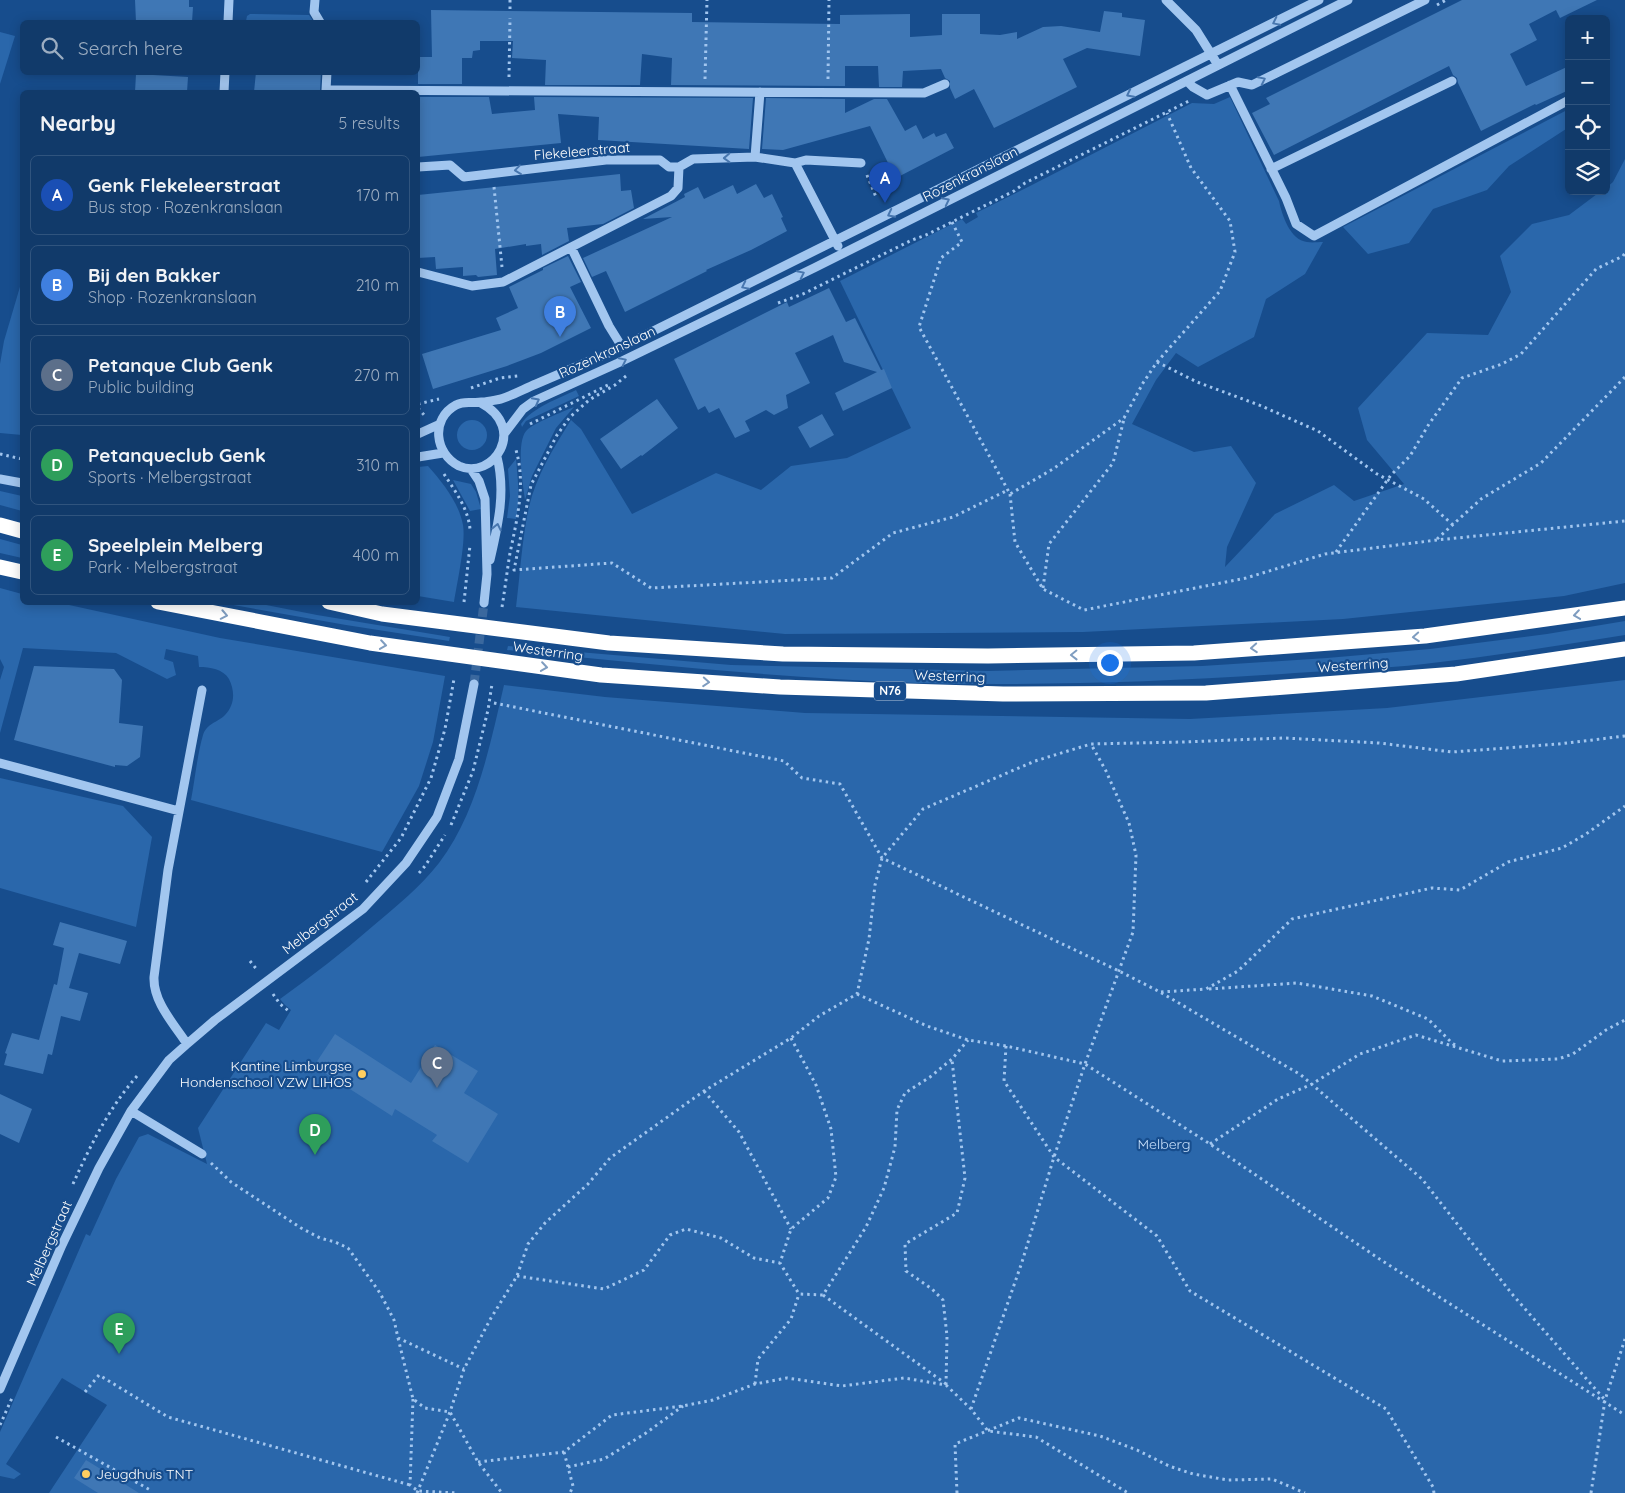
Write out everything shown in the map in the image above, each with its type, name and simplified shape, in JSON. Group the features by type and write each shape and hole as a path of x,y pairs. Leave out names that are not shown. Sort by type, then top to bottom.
{"highway":[{"path":"0,525 20,530"},
{"path":"0,567 20,572"},
{"name":"Westerring","path":"174,605 370,643 601,675 780,687 994,694 1206,693 1456,674 1625,649"},
{"name":"Westerring","path":"342,605 382,614 609,643 782,654 988,656 1194,653 1425,636 1625,608"}],"street":[{"path":"228,20 229,0"},
{"path":"315,0 314,12 319,20"},
{"path":"1166,0 1196,30 1218,65"},
{"name":"Rozenkranslaan","path":"420,433 440,424 446,413 456,405 467,402 481,403 501,398 622,346 836,242 1319,0"},
{"name":"Rozenkranslaan","path":"497,456 503,445 504,434 523,409 534,401 618,363 842,254 1348,0"},
{"path":"1187,80 1193,87 1207,95 1238,82 1254,84 1427,4"},
{"path":"224,90 225,75"},
{"path":"326,90 327,75"},
{"path":"1271,169 1452,81"},
{"path":"420,91 924,92 945,84"},
{"path":"1230,85 1296,224 1314,236 1565,102"},
{"path":"755,157 760,92"},
{"path":"420,273 472,286 503,282 671,196 678,188 679,168 694,159 755,157 795,163 806,160 861,162"},
{"name":"Flekeleerstraat","path":"420,167 450,165 464,177 606,160 660,160 669,168 679,168"},
{"path":"795,163 842,254"},
{"path":"571,247 609,326 622,346"},
{"path":"481,403 492,408 502,421 504,434"},
{"path":"440,424 438,436 443,453 449,460 471,469 487,464 497,456 501,472 502,492 499,519 487,574 484,603"},
{"path":"420,457 443,453"},
{"path":"471,469 479,481 485,499 487,574"},
{"path":"0,479 20,483"},
{"name":"Melbergstraat","path":"0,1389 62,1245 99,1168 131,1111 170,1060 187,1044 215,1020 363,909 406,864 437,817 459,759 474,684"},
{"path":"187,1044 158,1000 154,987 168,870 202,690"},
{"path":"0,763 179,811"},
{"path":"131,1111 202,1154"}],"path":[{"path":"510,0 510,11"},
{"path":"704,92 707,0"},
{"path":"827,92 829,0"},
{"path":"1427,4 1446,0"},
{"path":"508,91 510,18"},
{"path":"774,305 803,294 952,222 1167,112 1190,101 1198,101"},
{"path":"1043,589 1049,544 1113,463 1124,418 1143,383 1157,362 1220,291 1235,252 1230,221 1191,168 1167,112"},
{"path":"861,162 876,197"},
{"path":"493,174 503,282"},
{"path":"952,222 962,242 941,258 919,327 1009,492 1015,542 1043,589 1084,610 1246,578 1325,554 1436,540 1625,521"},
{"path":"1335,553 1388,480 1410,456 1429,424 1462,378 1502,364 1520,354 1596,269 1623,256 1625,253"},
{"path":"1157,362 1197,382 1259,404 1318,432 1377,474 1424,499 1453,525"},
{"path":"630,374 589,400 570,417 557,435 531,485 514,570 612,563 651,588 832,578 893,533 953,517 1009,492 1053,469 1124,418"},
{"path":"1436,540 1481,499 1541,463 1625,377"},
{"path":"420,404 443,398"},
{"path":"502,607 510,554 520,507 520,475 515,449"},
{"path":"0,454 20,459"},
{"path":"444,474 461,500 469,520 470,533"},
{"path":"464,602 471,540"},
{"path":"365,883 401,838 431,778 445,729 454,679"},
{"path":"494,703 784,762 802,778 840,784 882,858 1160,992 1301,1075 1422,1179 1512,1294 1605,1400"},
{"path":"417,1492 450,1412 464,1369 491,1318 517,1276 528,1244 546,1223 588,1184 610,1158 704,1091 791,1038 820,1016 857,994 869,938 875,885 882,858 923,809 1035,761 1091,744 1284,738 1379,743 1452,752 1558,744 1625,736"},
{"path":"971,1409 1022,1262 1085,1064 1133,932 1136,855 1129,823 1106,771 1091,744"},
{"path":"1206,989 1238,971 1292,920 1432,888 1460,890 1508,862 1562,848 1586,834 1625,806"},
{"path":"250,961 258,971 265,966"},
{"path":"1160,992 1297,983 1372,996 1428,1019 1453,1044 1502,1061"},
{"path":"857,994 927,1026 968,1040 1006,1046 1085,1064 1210,1144 1381,1260 1605,1400 1625,1415"},
{"path":"267,1000 274,996 290,1012"},
{"path":"1210,1144 1278,1099 1312,1084 1360,1054 1379,1046 1416,1035 1502,1061 1558,1059 1573,1054 1606,1030 1625,1020"},
{"path":"780,1263 791,1229 828,1198 836,1177 831,1129 816,1085 791,1038"},
{"path":"823,1295 866,1227 884,1188 895,1147 897,1110 904,1093 930,1077 952,1059 968,1040"},
{"path":"1006,1046 1004,1081 1054,1157 1157,1236 1190,1291 1386,1410 1433,1487 1434,1493"},
{"path":"946,1385 947,1336 943,1300 932,1289 906,1271 905,1244 957,1213 965,1178 952,1059"},
{"path":"704,1091 739,1132 791,1229"},
{"path":"202,1154 231,1182 301,1228 320,1238 348,1248 380,1292 394,1320 414,1399 410,1485"},
{"path":"517,1276 604,1289 644,1270 670,1234 686,1229 721,1238 754,1258 780,1263 800,1294"},
{"path":"800,1294 823,1295 946,1385 971,1409 988,1431 1036,1437 1128,1493"},
{"path":"755,1384 758,1359 791,1319 800,1294"},
{"path":"398,1338 464,1369"},
{"path":"1591,1493 1605,1400 1625,1339"},
{"path":"85,1392 99,1375 168,1417 410,1485 417,1492 457,1493"},
{"path":"478,1462 564,1452 612,1415 683,1406 713,1400 755,1384 788,1378 842,1386 904,1378 946,1385"},
{"path":"414,1399 426,1408 450,1412"},
{"path":"568,1467 604,1459 646,1433 683,1406"},
{"path":"450,1412 478,1462 502,1493"},
{"path":"956,1493 955,1444 1019,1418 1100,1436 1137,1450 1169,1466 1193,1474 1228,1480 1272,1478 1305,1493"},
{"path":"56,1437 152,1491"},
{"path":"564,1452 573,1486 570,1493"}],"green space":[{"path":"250,14 309,15 313,20 246,20"},
{"path":"0,32 15,36 0,84"},
{"path":"1230,97 1279,201 1282,213 1291,232 1301,240 1323,242 1305,274 1266,299 1254,337 1198,367 1176,353 1156,380 1132,424 1194,452 1231,446 1256,483 1227,547 1225,567 1275,514 1334,485 1354,501 1404,484 1367,440 1358,408 1427,333 1488,335 1511,292 1500,256 1532,224 1569,215 1596,195 1610,195 1610,185 1625,159 1625,583 1564,596 1343,619 1083,632 785,634 516,607 525,531 532,495 546,462 571,420 581,429 632,514 716,473 761,490 791,466 847,458 911,428 840,281 962,219 966,224 978,217 976,213 1192,103 1214,104"},
{"path":"1565,111 1565,130 1509,166 1487,190 1433,209 1409,243 1368,254 1343,227"},
{"path":"20,287 20,435 0,433 0,364 4,341"},
{"path":"576,390 579,396 526,421 522,427 521,424 532,413"},
{"path":"574,407 556,428 532,476 525,500 521,462 524,434 537,423"},
{"path":"472,420 483,424 487,435 483,446 472,450 461,446 457,435 461,424"},
{"path":"516,459 518,496 516,519 507,518 510,496 508,469"},
{"path":"428,466 445,486 461,517 464,533 454,602 420,596 420,467"},
{"path":"453,480 471,484 476,492 481,509 470,511"},
{"path":"0,491 20,496 20,510 0,505"},
{"path":"0,539 20,544 20,558 0,553"},
{"path":"0,588 20,593 20,605 69,605 220,638 445,676 433,742 419,786 382,852 191,800 203,735 207,728 222,718 228,711 233,698 229,679 216,669 199,667 198,656 166,649 164,659 173,662 176,675 167,679 116,653 23,648 0,733 0,680 4,667 0,659"},
{"path":"233,605 266,605 450,637 449,641"},
{"path":"1625,621 1625,635 1525,651 1424,664 1153,681 964,684 866,681 712,670 507,650 508,646 731,665 988,671 1202,666 1430,649 1547,634"},
{"name":"Melberg","path":"1625,680 1625,1493 49,1493 107,1405 62,1378 6,1464 21,1474 14,1479 0,1476 0,1432 86,1234 90,1236 116,1179 139,1137 148,1134 207,1164 198,1128 266,1023 279,1030 291,1010 280,999 316,973 408,896 432,872 452,843 473,801 487,755 504,685 605,697 805,713 1190,719 1387,708"},
{"path":"0,778 123,806 152,837 136,927 0,888"}],"building":[{"path":"135,0 189,0 189,7 193,7 192,20 136,20"},
{"path":"1462,0 1597,0 1560,18 1556,10 1529,24 1537,40 1510,54 1526,86 1565,68 1565,92 1535,104 1481,131 1457,78 1453,75 1449,66 1274,155 1252,113 1270,104 1266,98"},
{"path":"431,10 692,13 692,22 840,24 840,15 910,14 910,37 942,35 942,14 980,14 980,34 1000,35 1017,32 1017,39 1043,27 1061,26 1100,32 1104,11 1122,13 1122,17 1145,20 1140,56 1087,48 1063,59 1077,87 994,128 974,89 955,99 950,88 950,81 945,78 941,69 903,71 902,87 879,87 878,66 845,66 845,86 671,85 672,58 642,54 640,85 545,85 546,60 512,58 513,41 480,41 480,50 473,51 472,58 462,58 462,84 418,84 420,57 432,57"},
{"path":"136,75 188,77 187,90 135,90"},
{"path":"256,75 321,75 320,90 254,90"},
{"path":"420,97 489,97 492,114 535,110 534,97 753,98 749,149 598,140 599,117 558,114 561,143 420,157"},
{"path":"766,98 845,99 845,113 874,99 887,99 905,131 916,125 923,139 934,133 936,137 946,133 954,148 898,177 891,164 889,165 870,126 783,150 762,149"},
{"path":"620,174 621,191 631,190 634,208 603,224 567,228 569,241 542,255 541,244 526,246 526,244 495,249 497,275 478,277 476,275 463,276 463,267 436,269 435,257 420,258 420,195"},
{"path":"756,184 764,198 772,194 783,217 781,218 787,231 625,312 606,271 592,277 583,258 672,217 643,219 685,197 684,194 698,187 704,199 733,185 737,194"},
{"path":"568,256 581,282 570,287 591,328 541,353 507,366 433,389 422,354 501,330 496,318 518,308 509,287"},
{"path":"829,288 846,322 855,318 881,370 884,369 892,388 843,411 835,393 877,372 844,362 833,335 795,353 810,383 786,395 788,408 774,415 766,410 745,421 750,431 735,438 719,408 709,413 705,406 698,410 674,359 787,302 789,307"},
{"path":"657,399 678,428 642,456 621,469 600,439"},
{"path":"822,414 834,435 810,448 798,427"},
{"path":"34,666 114,669 122,680 119,723 143,726 140,757 127,766 115,765 115,767 14,740"},
{"path":"60,922 127,941 120,964 79,953 69,988 88,993 80,1021 61,1016 52,1055 48,1054 43,1074 4,1065 7,1054 5,1053 12,1033 39,1040 54,984 57,985 64,948 53,945"},
{"path":"335,1034 411,1083 435,1045 478,1071 464,1093 498,1114 468,1163 432,1141 437,1135 395,1109 392,1116 314,1066"},
{"path":"0,1094 32,1109 19,1143 0,1134"},
{"name":"Jeugdhuis TNT","path":"86,1460 139,1493 98,1493 74,1478"}],"tunnel":[{"path":"474,684 484,603"}],"place":[{"name":"Genk Flekeleerstraat","path":"885,203"},
{"name":"Bij den Bakker","path":"560,337"},
{"name":"Kantine Limburgse Hondenschool VZW LIHOS","path":"362,1074"},
{"name":"Petanque Club Genk","path":"437,1088"},
{"name":"Petanqueclub Genk","path":"315,1155"},
{"name":"Speelplein Melberg","path":"119,1354"},
{"name":"Jeugdhuis TNT","path":"86,1474"}]}
